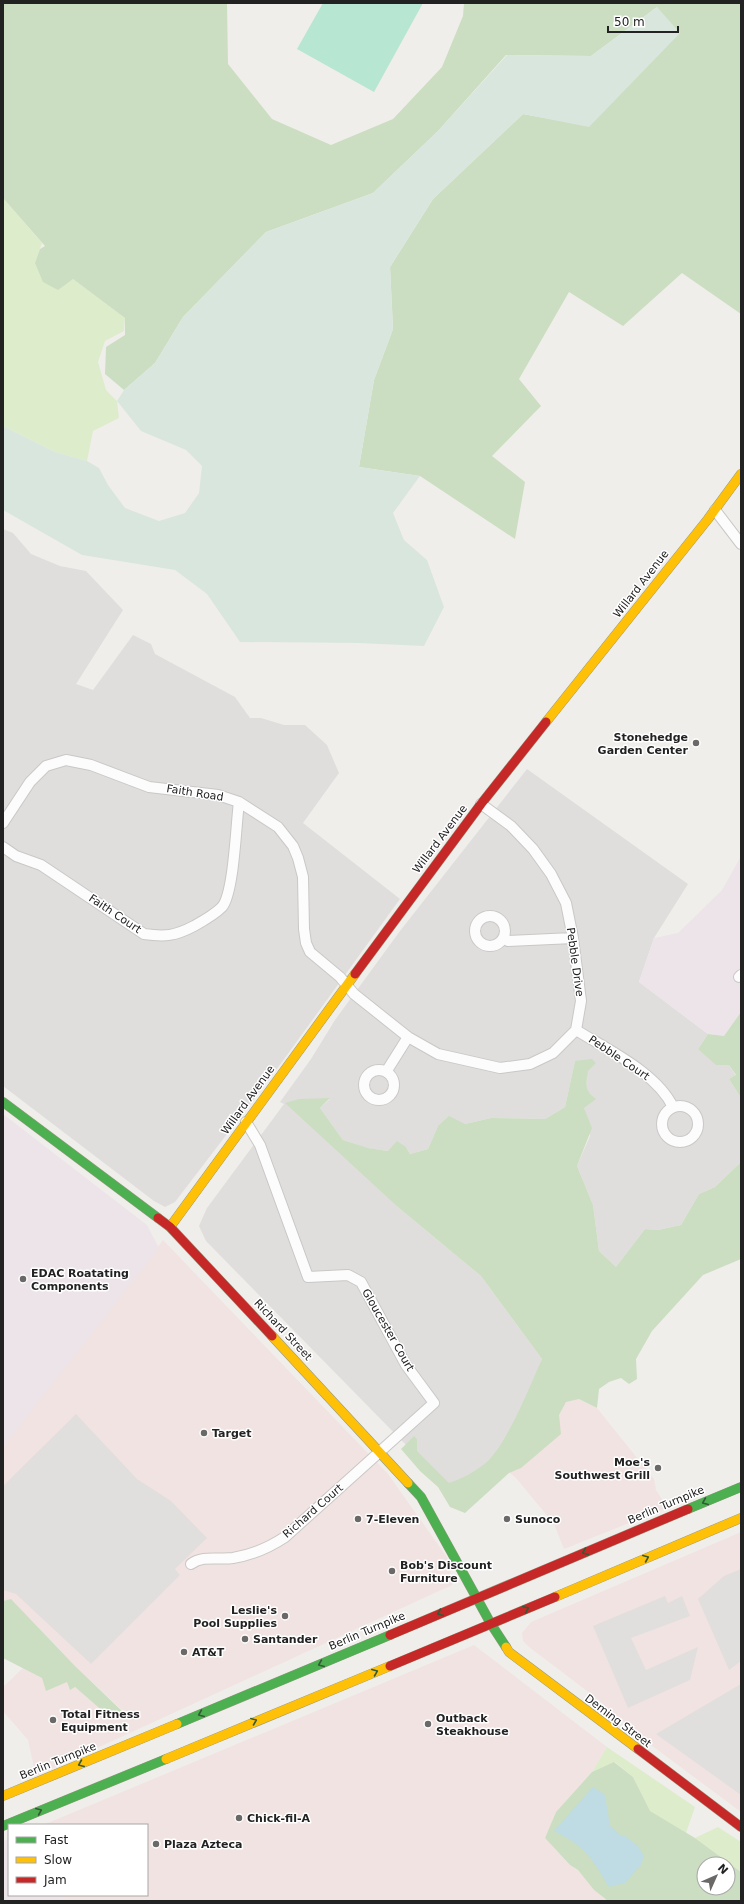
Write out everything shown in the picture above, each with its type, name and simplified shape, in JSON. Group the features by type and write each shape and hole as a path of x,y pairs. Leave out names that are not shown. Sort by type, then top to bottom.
{"main road":[{"name":"Willard Avenue","path":"170,1227 481,804 715,510 741,474"},
{"name":"Richard Street","path":"3,1102 119,1187 170,1227 381,1451 421,1497 490,1624"},
{"name":"Berlin Turnpike","path":"3,1796 161,1735 476,1597 741,1487"},
{"path":"3,1826 152,1760 490,1624 741,1518"},
{"name":"Deming Street","path":"490,1624 509,1652 741,1827"}],"street":[{"path":"715,510 741,544"},
{"name":"Faith Road","path":"3,823 30,782 46,766 66,760 90,765 149,787 218,795 239,802 278,827 293,846 303,878 304,929 306,943 310,952 347,986"},
{"name":"Faith Court","path":"3,847 16,856 41,864 144,934 162,936 180,933 205,920 222,907 230,888 239,802"},
{"name":"Pebble Drive","path":"481,804 511,826 533,849 551,874 566,903 573,938 581,1001 576,1030"},
{"path":"503,938 508,941 573,938"},
{"path":"347,986 356,997 408,1037 438,1054 500,1068 530,1064 553,1053 576,1030"},
{"name":"Pebble Court","path":"576,1030 650,1077 668,1096 673,1108"},
{"path":"386,1072 408,1037"},
{"name":"Gloucester Court","path":"246,1122 260,1145 308,1277 348,1275 361,1282 406,1365 434,1403 381,1451"},
{"name":"Richard Court","path":"191,1564 199,1559 219,1559 248,1554 276,1542 294,1530 381,1451"}],"shaded area":[{"path":"657,7 680,33 589,127 523,114 433,199 390,267 393,329 374,380 359,467 420,476 393,513 404,540 427,560 444,607 424,646 358,643 240,642 207,594 175,570 82,555 3,510 3,426 55,452 87,461 99,468 108,485 125,508 159,521 185,513 199,493 202,466 186,450 141,431 117,401 124,390 155,363 183,317 266,232 373,193 438,131 507,55 591,56"},
{"path":"3,529 13,533 31,554 60,566 86,571 123,610 76,684 93,690 133,635 151,644 155,654 235,697 250,718 261,718 284,725 305,725 327,745 339,773 303,823 400,899 282,1062 175,1202 165,1207 154,1201 3,1086"},
{"path":"527,769 688,884 654,938 639,982 708,1034 698,1049 729,1065 736,1076 729,1079 741,1098 741,1162 715,1187 699,1194 681,1225 658,1230 645,1229 616,1267 599,1251 593,1205 577,1166 590,1136 584,1108 589,1094 586,1088 587,1071 575,1061 565,1107 545,1119 491,1118 465,1124 438,1126 428,1149 410,1154 406,1147 388,1151 367,1148 343,1140 320,1108 330,1099 299,1099 399,1208 481,1276 542,1359 513,1442 460,1500 206,1241 199,1226 207,1208 284,1104 280,1102 311,1059 335,1020 400,931"},
{"path":"741,856 741,1012 724,1036 708,1034 639,982 654,938 678,933 722,890"},
{"path":"3,1114 147,1225 159,1248 3,1447"},
{"path":"163,1240 388,1474 449,1560 452,1585 36,1776 28,1740 3,1711 3,1687 23,1668 42,1678 67,1682 75,1687 113,1720 123,1711 75,1666 13,1601 3,1602 3,1447"},
{"path":"579,1399 597,1408 654,1479 656,1490 665,1504 672,1506 564,1549 554,1524 516,1478 496,1462 563,1400"},
{"path":"76,1414 137,1479 171,1501 207,1538 175,1569 180,1575 91,1664 16,1594 3,1590 3,1486"},
{"path":"741,1532 741,1812 647,1742 595,1697 529,1647 523,1641 522,1633 531,1622"},
{"path":"741,1569 741,1661 729,1670 698,1599 724,1576"},
{"path":"665,1596 668,1603 682,1596 690,1616 631,1638 646,1670 698,1647 690,1680 628,1708 593,1626"},
{"path":"474,1645 607,1747 592,1772 556,1812 545,1838 570,1865 578,1870 594,1890 608,1901 66,1901 61,1896 148,1896 148,1824 45,1824"},
{"path":"741,1684 741,1795 656,1734"},
{"path":"8,1839 8,1896 61,1896 66,1901 3,1901 3,1841"}],"green space":[{"path":"3,3 227,3 228,64 272,119 331,145 393,119 442,67 463,16 464,3 741,3 741,314 682,273 623,326 569,292 519,379 541,406 492,456 525,482 515,539 420,476 359,467 374,380 393,329 390,267 433,199 523,114 589,126 657,7 591,56 506,55 438,131 373,193 266,232 183,317 155,363 124,390 105,374 106,347 125,335 125,318 73,279 58,290 43,282 35,263 40,249 45,246 3,198"},
{"path":"323,3 423,3 374,92 297,49"},
{"path":"3,198 42,243 35,263 73,279 125,318 124,331 105,341 98,362 106,390 117,401 119,418 93,431 87,461 55,452 3,426"},
{"path":"741,1012 741,1098 729,1079 736,1075 729,1065 716,1065 698,1049 708,1034 724,1036"},
{"path":"592,1059 596,1063 588,1071 587,1087 589,1093 596,1099 584,1108 592,1128 577,1166 593,1205 599,1251 616,1267 645,1229 658,1230 681,1225 699,1194 715,1187 741,1162 741,1259 703,1275 652,1331 636,1359 637,1379 629,1384 621,1378 609,1382 599,1389 597,1408 579,1399 566,1402 559,1415 561,1434 521,1468 509,1473 465,1513 450,1507 438,1487 420,1471 401,1449 414,1436 417,1439 417,1451 449,1483 474,1472 487,1462 503,1441 518,1413 542,1359 481,1276 399,1208 285,1103 299,1099 330,1098 320,1108 343,1140 368,1148 388,1151 397,1141 406,1147 410,1154 428,1149 438,1126 449,1116 465,1124 491,1118 545,1119 565,1107 575,1061"},
{"path":"11,1599 75,1666 123,1712 113,1720 75,1687 70,1690 67,1682 46,1691 42,1678 3,1658 3,1601"},
{"path":"607,1747 695,1807 686,1833 649,1811 633,1777 615,1762 592,1772"},
{"path":"614,1762 633,1777 650,1811 695,1838 719,1856 696,1856 696,1896 736,1896 736,1868 741,1872 741,1901 608,1901 594,1890 578,1870 570,1865 545,1838 556,1812 592,1772"},
{"path":"718,1827 741,1842 741,1872 736,1868 736,1856 719,1856 695,1838"}],"water":[{"path":"593,1787 605,1795 610,1826 620,1835 625,1836 638,1846 644,1856 641,1865 625,1883 609,1887 587,1854 574,1842 554,1831"}],"traffic: fast":[{"path":"3,1102 158,1218"},
{"path":"408,1483 421,1497 491,1624 506,1647"},
{"path":"688,1509 741,1487"},
{"path":"177,1724 390,1635"},
{"path":"3,1826 166,1759"}],"traffic: slow":[{"path":"546,722 708,519 741,474"},
{"path":"170,1227 355,974"},
{"path":"272,1336 408,1483"},
{"path":"555,1597 741,1518"},
{"path":"506,1647 509,1652 638,1749"},
{"path":"166,1759 390,1666"},
{"path":"3,1796 177,1724"}],"traffic: jam":[{"path":"355,974 481,804 546,722"},
{"path":"158,1218 170,1227 272,1336"},
{"path":"390,1635 688,1509"},
{"path":"390,1666 555,1597"},
{"path":"638,1749 741,1827"}],"place":[{"name":"Stonehedge Garden Center","path":"696,743"},
{"name":"EDAC Roatating Components","path":"23,1279"},
{"name":"Target","path":"204,1433"},
{"name":"Moe's Southwest Grill","path":"658,1468"},
{"name":"7-Eleven","path":"358,1519"},
{"name":"Sunoco","path":"507,1519"},
{"name":"Bob's Discount Furniture","path":"392,1571"},
{"name":"Leslie's Pool Supplies","path":"285,1616"},
{"name":"Santander","path":"245,1639"},
{"name":"AT&T","path":"184,1652"},
{"name":"Total Fitness Equipment","path":"53,1720"},
{"name":"Outback Steakhouse","path":"428,1724"},
{"name":"Chick-fil-A","path":"239,1818"},
{"name":"Plaza Azteca","path":"156,1844"}]}
